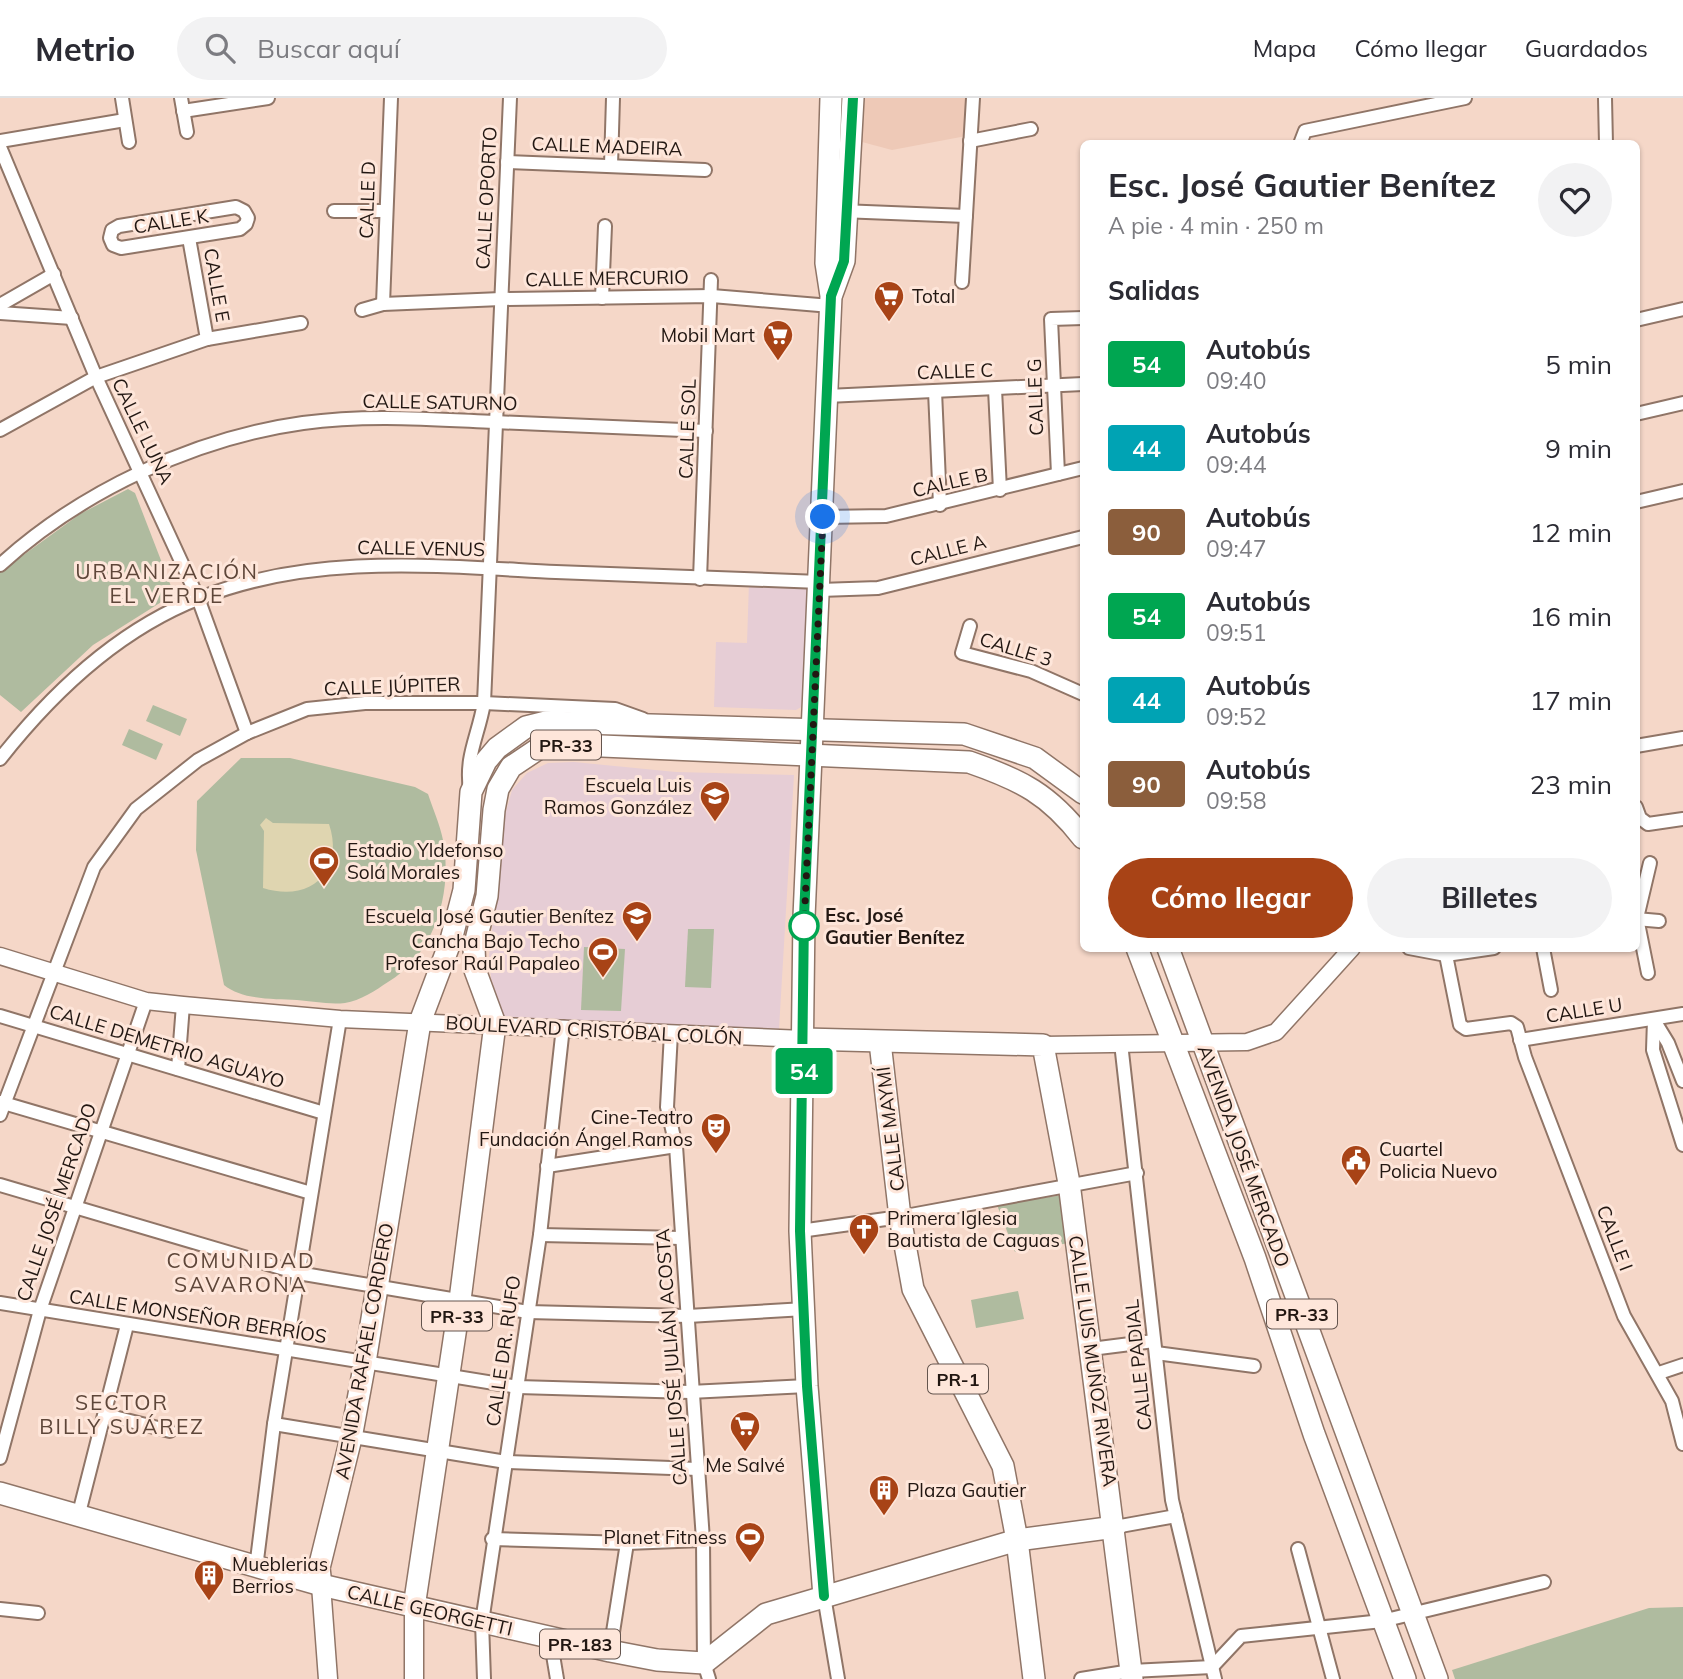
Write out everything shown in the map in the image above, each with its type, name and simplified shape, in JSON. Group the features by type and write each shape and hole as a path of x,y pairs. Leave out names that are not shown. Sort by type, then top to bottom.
{"main road":[{"path":"824,1596 807,1386 800,1231 804,917 814,755 831,301 844,261 837,211 831,98"},
{"path":"837,211 853,98"},
{"name":"PR-33","path":"420,1022 443,961 464,890 471,792 486,761 497,748 526,727 546,722 964,734 1035,758 1080,791"},
{"name":"PR-33","path":"414,1607 460,1300 495,1024 475,970 474,948 486,896 498,789 511,766 538,749 556,744 969,762 1013,777 1040,792 1065,813 1080,834"},
{"name":"AVENIDA JOSÉ MERCADO","path":"1138,952 1171,1045 1255,1258 1382,1621 1405,1679"},
{"name":"AVENIDA JOSÉ MERCADO","path":"1169,952 1437,1679"},
{"path":"443,961 475,970"},
{"name":"AVENIDA RAFAEL CORDERO","path":"328,1679 319,1568 351,1438 420,1022"},
{"name":"BOULEVARD CRISTÓBAL COLÓN","path":"804,1039 1042,1045"},
{"name":"CALLE MAYMÍ","path":"880,1042 900,1217"},
{"name":"CALLE LUIS MUÑOZ RIVERA","path":"1042,1045 1069,1183 1115,1527 1131,1675"},
{"name":"PR-1","path":"900,1217 913,1289 1003,1466 1017,1540 1034,1679"},
{"name":"CALLE GEORGETTI","path":"0,1493 321,1586 706,1671"},
{"path":"706,1671 766,1614 1017,1540 1115,1527"},
{"path":"414,1607 414,1679"}],"street":[{"path":"121,98 129,142"},
{"path":"187,132 182,105 268,98"},
{"name":"CALLE D","path":"383,304 391,98"},
{"name":"CALLE OPORTO","path":"471,792 467,766 480,730 484,704 510,98"},
{"path":"611,165 613,98"},
{"path":"962,282 973,98"},
{"path":"1302,140 1305,131 1465,98"},
{"path":"1605,98 1606,140"},
{"path":"0,141 125,120"},
{"path":"970,141 1031,129"},
{"name":"CALLE LUNA","path":"0,147 96,377 143,473 198,598 247,733"},
{"name":"CALLE MADEIRA","path":"507,162 705,170"},
{"name":"CALLE K","path":"236,207 248,218 240,229 189,238 121,248 113,245 110,238 112,230 119,226 236,207"},
{"path":"334,211 385,211"},
{"path":"837,211 966,216"},
{"path":"602,298 605,226"},
{"name":"CALLE E","path":"189,238 207,339"},
{"path":"0,305 54,274"},
{"name":"CALLE SOL","path":"700,579 711,280"},
{"name":"CALLE MERCURIO","path":"362,310 383,304 500,299 712,296 831,301"},
{"path":"1640,319 1683,309"},
{"path":"0,313 72,318"},
{"name":"CALLE G","path":"1058,474 1051,319 1080,318"},
{"path":"0,430 96,377 207,339 301,323"},
{"name":"CALLE C","path":"827,396 1080,384"},
{"path":"995,389 1000,490"},
{"path":"935,391 940,505"},
{"path":"1640,413 1683,403"},
{"name":"CALLE SATURNO","path":"0,565 80,506 143,473 218,441 303,423 388,417 706,431"},
{"name":"CALLE B","path":"823,517 886,516 1080,469"},
{"path":"1640,501 1683,491"},
{"name":"CALLE A","path":"820,586 878,588 1080,538"},
{"name":"CALLE VENUS","path":"0,759 70,682 145,627 198,598 261,579 354,564 491,568 820,586"},
{"name":"CALLE 3","path":"970,626 962,653 1031,671 1080,693"},
{"name":"CALLE JÚPITER","path":"1,1107 94,867 136,809 198,760 247,733 307,709 365,703 615,709 661,726"},
{"path":"1640,745 1683,738"},
{"path":"1640,818 1648,824 1683,819"},
{"path":"1640,906 1650,863"},
{"path":"1640,919 1659,921"},
{"path":"1640,934 1648,974"},
{"name":"BOULEVARD CRISTÓBAL COLÓN","path":"1042,1045 1247,1042 1276,1032 1348,952"},
{"path":"1430,952 1446,955 1467,952"},
{"path":"1544,952 1551,990"},
{"path":"1446,955 1460,1025 1466,1029 1511,1023 1517,1027 1520,1040"},
{"name":"BOULEVARD CRISTÓBAL COLÓN","path":"0,956 146,1001 183,1005 340,1019 804,1039"},
{"name":"CALLE JOSÉ MERCADO","path":"0,1458 40,1310 146,1001"},
{"path":"178,1069 183,1005"},
{"name":"CALLE U","path":"1520,1040 1683,1014"},
{"name":"CALLE DEMETRIO AGUAYO","path":"0,1016 324,1113"},
{"path":"256,1568 285,1350 340,1019"},
{"path":"1654,1020 1668,1043 1683,1081"},
{"path":"1654,1020 1653,1050 1683,1145"},
{"name":"CALLE DR. RUFO","path":"484,1679 482,1622 492,1539 540,1235 563,1027"},
{"name":"CALLE JOSÉ JULIÁN ACOSTA","path":"671,1033 667,1107 676,1146 688,1315 690,1392 702,1540 706,1671"},
{"name":"CALLE I","path":"1520,1040 1624,1316 1678,1399 1683,1444"},
{"name":"CALLE PADIAL","path":"1122,1043 1176,1516 1213,1673"},
{"path":"1,1107 100,1132 311,1193"},
{"path":"547,1166 676,1146"},
{"path":"800,1231 900,1217 1069,1183 1137,1173"},
{"path":"0,1185 298,1273 528,1311 688,1315 805,1310"},
{"path":"540,1235 682,1238"},
{"name":"CALLE MONSEÑOR BERRÍOS","path":"0,1303 518,1387 690,1392 807,1386"},
{"path":"78,1517 127,1325"},
{"path":"1091,1349 1155,1347 1254,1366"},
{"path":"1659,1373 1683,1365"},
{"path":"106,1415 170,1432"},
{"path":"274,1424 506,1462 698,1469"},
{"path":"1115,1527 1176,1516"},
{"path":"492,1539 627,1543 702,1540"},
{"path":"610,1651 627,1543"},
{"path":"1298,1549 1333,1679"},
{"path":"1081,1679 1213,1673 1241,1636 1382,1621 1544,1582"},
{"path":"824,1596 838,1679"},
{"path":"0,1609 38,1613"},
{"path":"550,1637 557,1679"}],"shaded area":[{"path":"863,98 968,98 966,136 892,150 862,142"},
{"path":"749,582 799,584 809,591 803,706 796,710 714,707 716,642 747,643"},
{"name":"Escuela José Gautier Benítez","path":"574,762 676,772 794,775 779,1029 504,1019 491,978 489,955 505,815 512,790 527,773 548,763"}],"green space":[{"path":"128,489 135,493 174,594 93,645 21,712 0,695 0,572 80,514"},
{"path":"153,705 187,719 180,736 146,721"},
{"path":"129,729 163,744 156,760 122,745"},
{"name":"Estadio Yldefonso Solá Morales","path":"241,758 290,758 415,787 428,794 442,834 445,860 445,880 437,920 418,955 404,970 368,995 351,1002 339,1003 269,999 240,994 224,985 196,850 197,801"},
{"path":"688,929 714,929 711,988 685,987"},
{"name":"Cancha Bajo Techo Profesor Raúl Papaleo","path":"584,947 625,949 621,1011 581,1010"},
{"path":"1063,1195 1069,1243 1015,1252 997,1205"},
{"path":"1018,1291 1024,1319 976,1328 971,1300"},
{"path":"1683,1607 1683,1679 1455,1679 1452,1670 1649,1608"}],"sand":[{"path":"266,818 273,823 329,824 333,841 332,856 328,869 320,880 295,891 280,892 263,888 264,831 260,825"}],"bus line":[{"name":"54","path":"824,1596 807,1386 800,1231 804,917 814,755 831,296 844,261 853,98"}],"place":[{"name":"Total","path":"889,323"},
{"name":"Mobil Mart","path":"778,362"},
{"name":"Escuela Luis Ramos González","path":"715,823"},
{"name":"Estadio Yldefonso Solá Morales","path":"324,888"},
{"name":"Esc. José Gautier Benítez","path":"804,926"},
{"name":"Escuela José Gautier Benítez","path":"637,943"},
{"name":"Cancha Bajo Techo Profesor Raúl Papaleo","path":"603,979"},
{"name":"Cine-Teatro Fundación Ángel Ramos","path":"716,1155"},
{"name":"Cuartel Policia Nuevo","path":"1356,1187"},
{"name":"Primera Iglesia Bautista de Caguas","path":"864,1256"},
{"name":"Me Salvé","path":"745,1453"},
{"name":"Plaza Gautier","path":"884,1517"},
{"name":"Planet Fitness","path":"750,1564"},
{"name":"Mueblerias Berrios","path":"209,1602"}],"district":[{"name":"URBANIZACIÓN EL VERDE","path":"167,583"},
{"name":"COMUNIDAD SAVARONA","path":"241,1272"},
{"name":"SECTOR BILLY SUÁREZ","path":"122,1414"}],"route":[{"path":"804,926 823,517"}]}
